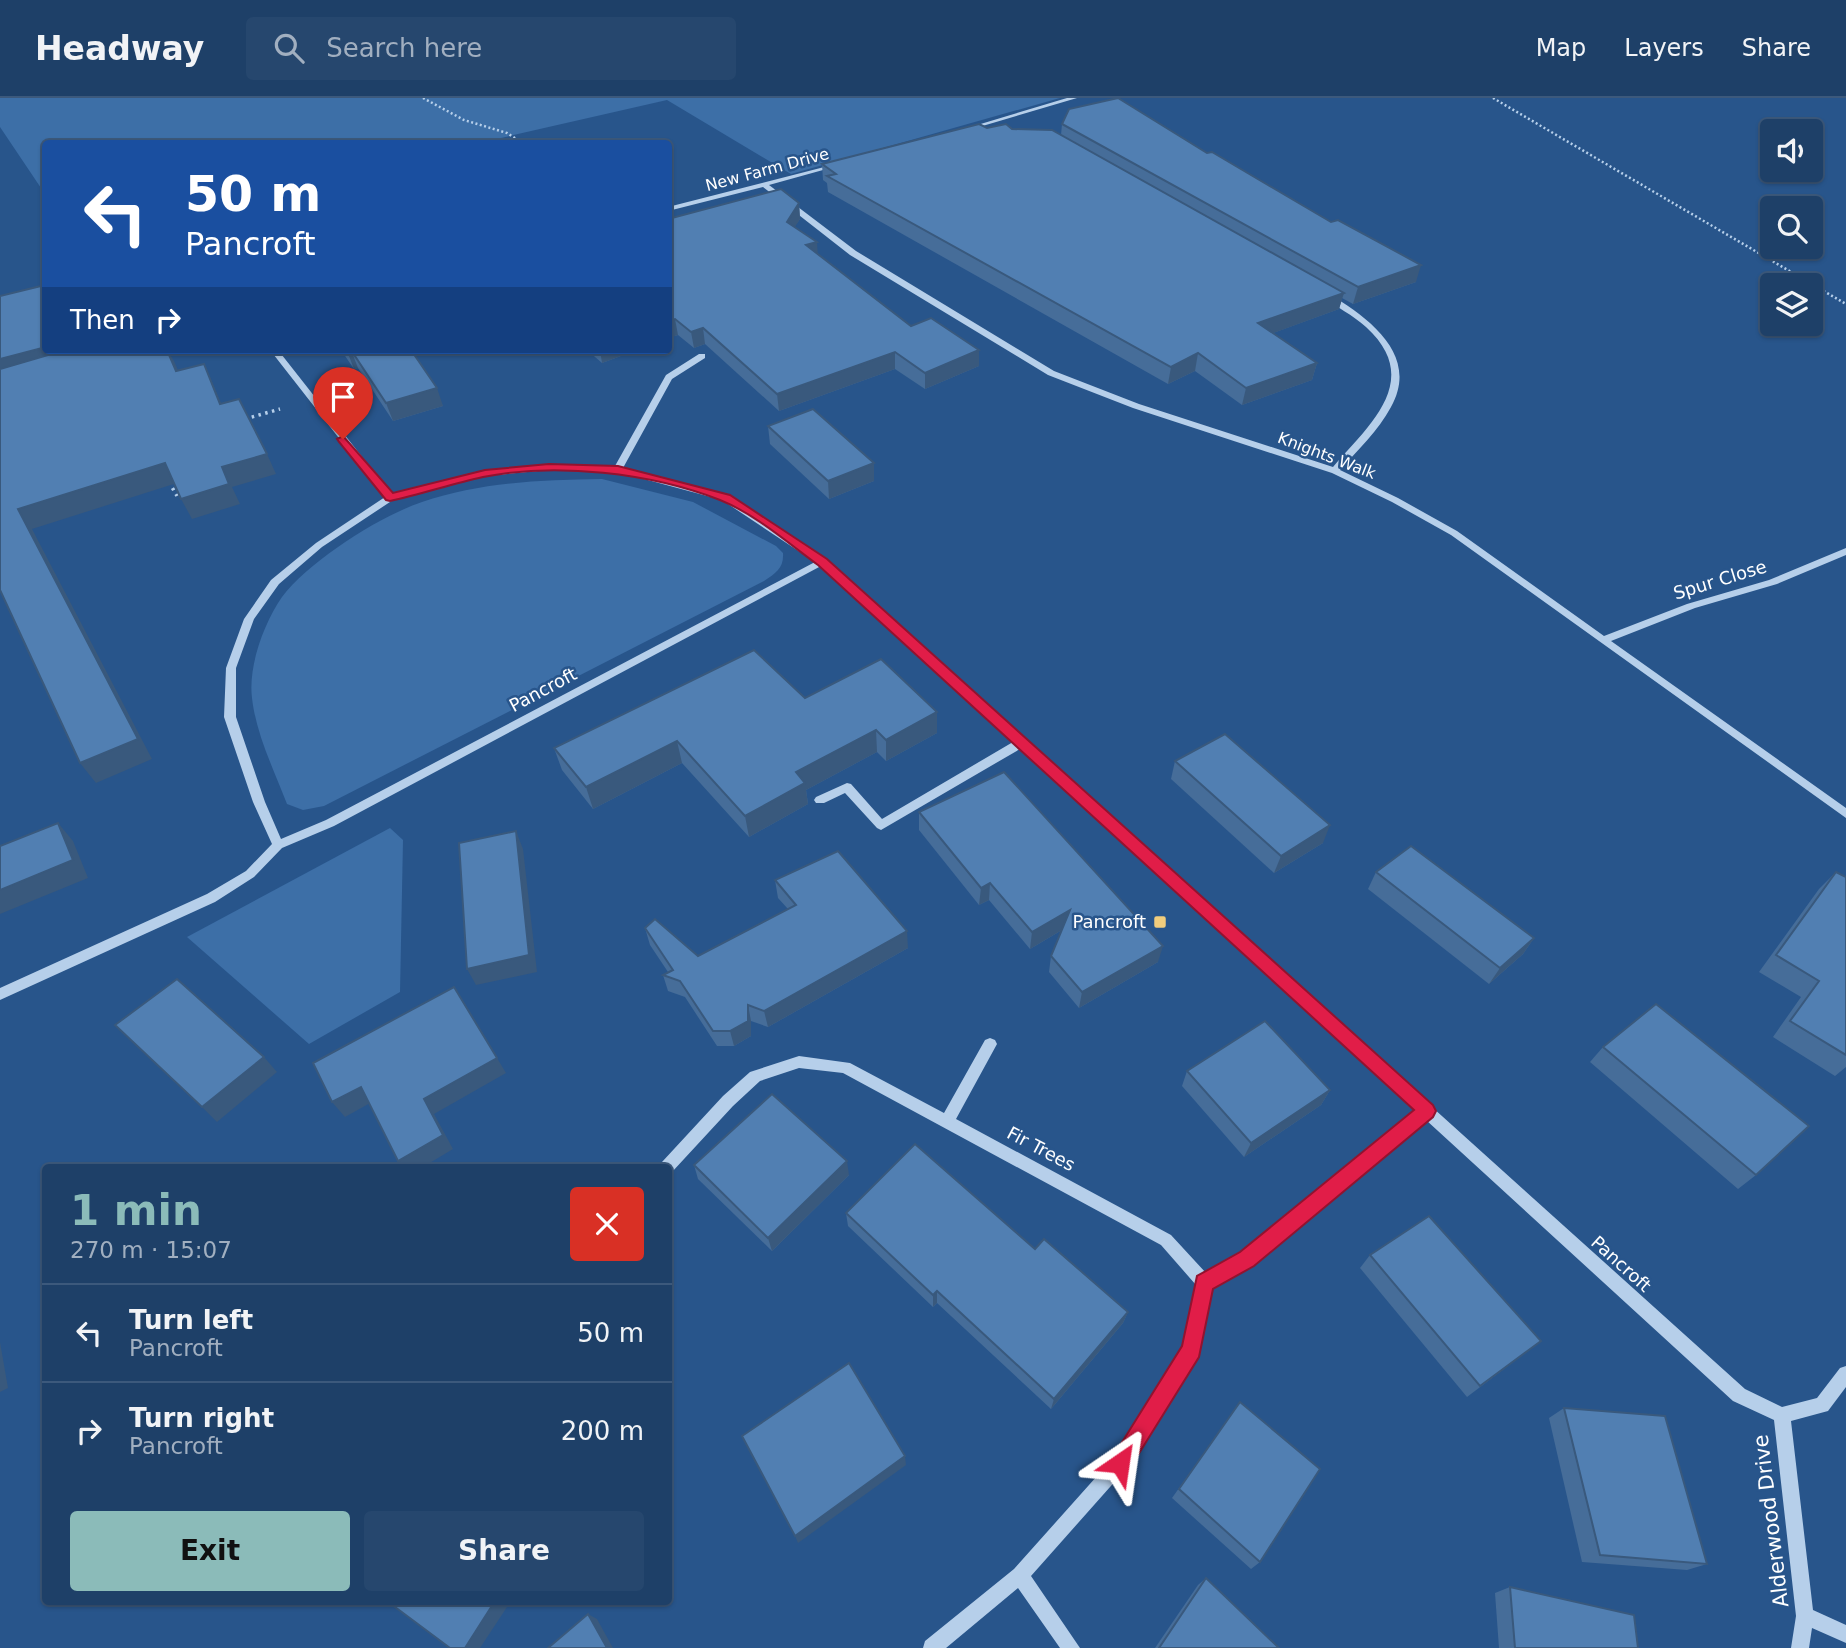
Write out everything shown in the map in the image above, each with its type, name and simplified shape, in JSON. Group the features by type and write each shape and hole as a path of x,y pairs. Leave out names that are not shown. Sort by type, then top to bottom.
{"street":[{"path":"963,130 1074,98"},
{"name":"New Farm Drive","path":"672,208 852,161"},
{"name":"Knights Walk","path":"765,185 853,253 1051,373 1136,406 1335,471 1454,533 1846,814"},
{"path":"1314,289 1350,309 1376,330 1391,354 1396,379 1389,404 1335,471"},
{"path":"277,354 390,498"},
{"path":"618,469 669,377 702,356"},
{"name":"Pancroft","path":"278,845 259,802 230,717 231,668 249,619 275,582 319,545 390,498 485,473 549,467 618,469 725,498 822,562 1739,1395 1782,1415"},
{"name":"Spur Close","path":"1603,640 1691,606 1773,582 1846,551"},
{"name":"Pancroft","path":"0,994 211,898 250,874 278,845 330,823 822,562"},
{"path":"820,800 847,787 881,825 1023,742"},
{"path":"947,1122 990,1044"},
{"name":"Fir Trees","path":"670,1164 755,1076 799,1062 845,1067 1166,1240 1204,1283"},
{"path":"932,1648 1020,1575 1120,1463 1191,1349 1204,1283 1247,1259 1427,1111"},
{"name":"Alderwood Drive","path":"1846,1374 1822,1405 1782,1415 1805,1616 1846,1634"},
{"path":"1020,1575 1071,1648"},
{"path":"1800,1648 1805,1616"}],"path":[{"path":"423,98 464,120 507,133 518,140"},
{"path":"1493,98 1846,304"},
{"path":"236,421 311,400"},
{"path":"166,476 177,496"}],"shaded area":[{"path":"0,98 1060,98 791,174 667,100 492,140 42,140 42,190 0,127"},
{"path":"602,479 693,502 776,546 783,553 781,566 764,581 324,806 303,810 287,804 257,725 251,686 255,659 264,632 275,607 294,583 346,541 386,518 422,502 488,486 534,481"},
{"path":"390,828 403,840 400,992 309,1044 187,937"}],"building":[{"path":"1118,98 1207,153 1212,152 1331,222 1338,220 1421,265 1358,287 1062,124 1069,109"},
{"path":"979,124 987,128 1006,124 1012,129 1052,130 1344,293 1258,323 1317,363 1246,388 1198,353 1171,367 827,176 836,174 822,164"},
{"path":"781,189 799,203 787,222 817,242 806,245 911,326 931,318 979,350 925,373 895,352 777,394 703,328 691,332 675,319 672,320 672,218"},
{"path":"42,286 42,348 0,359 0,296"},
{"path":"51,354 169,354 176,371 204,364 220,404 239,399 267,454 222,467 229,484 181,499 165,463 18,509 138,739 80,763 0,590 0,369"},
{"path":"354,354 414,354 437,388 386,403"},
{"path":"813,409 874,463 828,481 768,426"},
{"path":"754,650 805,698 881,659 937,712 886,740 876,730 796,772 805,783 745,816 677,741 586,787 554,748"},
{"path":"1225,734 1330,825 1281,856 1175,761"},
{"path":"1004,772 1163,946 1082,992 1051,956 1070,910 1032,932 990,883 981,888 919,812"},
{"path":"58,823 73,860 0,890 0,846"},
{"path":"516,831 529,955 467,969 459,843"},
{"path":"1411,846 1534,938 1500,968 1376,872"},
{"path":"838,851 907,931 764,1011 748,1005 748,1021 730,1031 713,1031 680,981 663,975 673,970 645,928 655,919 698,956 796,905 775,880"},
{"path":"1836,872 1846,877 1846,1055 1790,1021 1819,981 1776,955"},
{"path":"177,979 264,1057 202,1107 115,1025"},
{"path":"454,987 497,1058 424,1099 443,1135 398,1161 361,1087 332,1102 313,1063"},
{"path":"1656,1004 1809,1126 1756,1175 1603,1047"},
{"path":"1265,1021 1330,1090 1251,1143 1187,1071"},
{"path":"772,1094 847,1161 768,1238 694,1165"},
{"path":"915,1144 1035,1249 1044,1239 1128,1312 1054,1399 937,1291 933,1295 846,1213"},
{"path":"1429,1216 1541,1341 1480,1386 1370,1255"},
{"path":"849,1363 905,1456 795,1536 742,1436"},
{"path":"1240,1402 1320,1469 1260,1562 1179,1489"},
{"path":"1564,1408 1665,1416 1707,1564 1600,1555"},
{"path":"1206,1578 1279,1648 1159,1648"},
{"path":"1510,1587 1634,1615 1638,1648 1515,1648"},
{"path":"392,1605 492,1605 465,1648 450,1648"},
{"path":"588,1614 607,1648 548,1648"}],"place":[{"name":"Pancroft","path":"1160,922"}],"route":[{"path":"343,439 390,498 485,473 549,467 618,469 725,498 773,527 822,562 1427,1111 1247,1259 1204,1283 1191,1349 1120,1463"}]}
